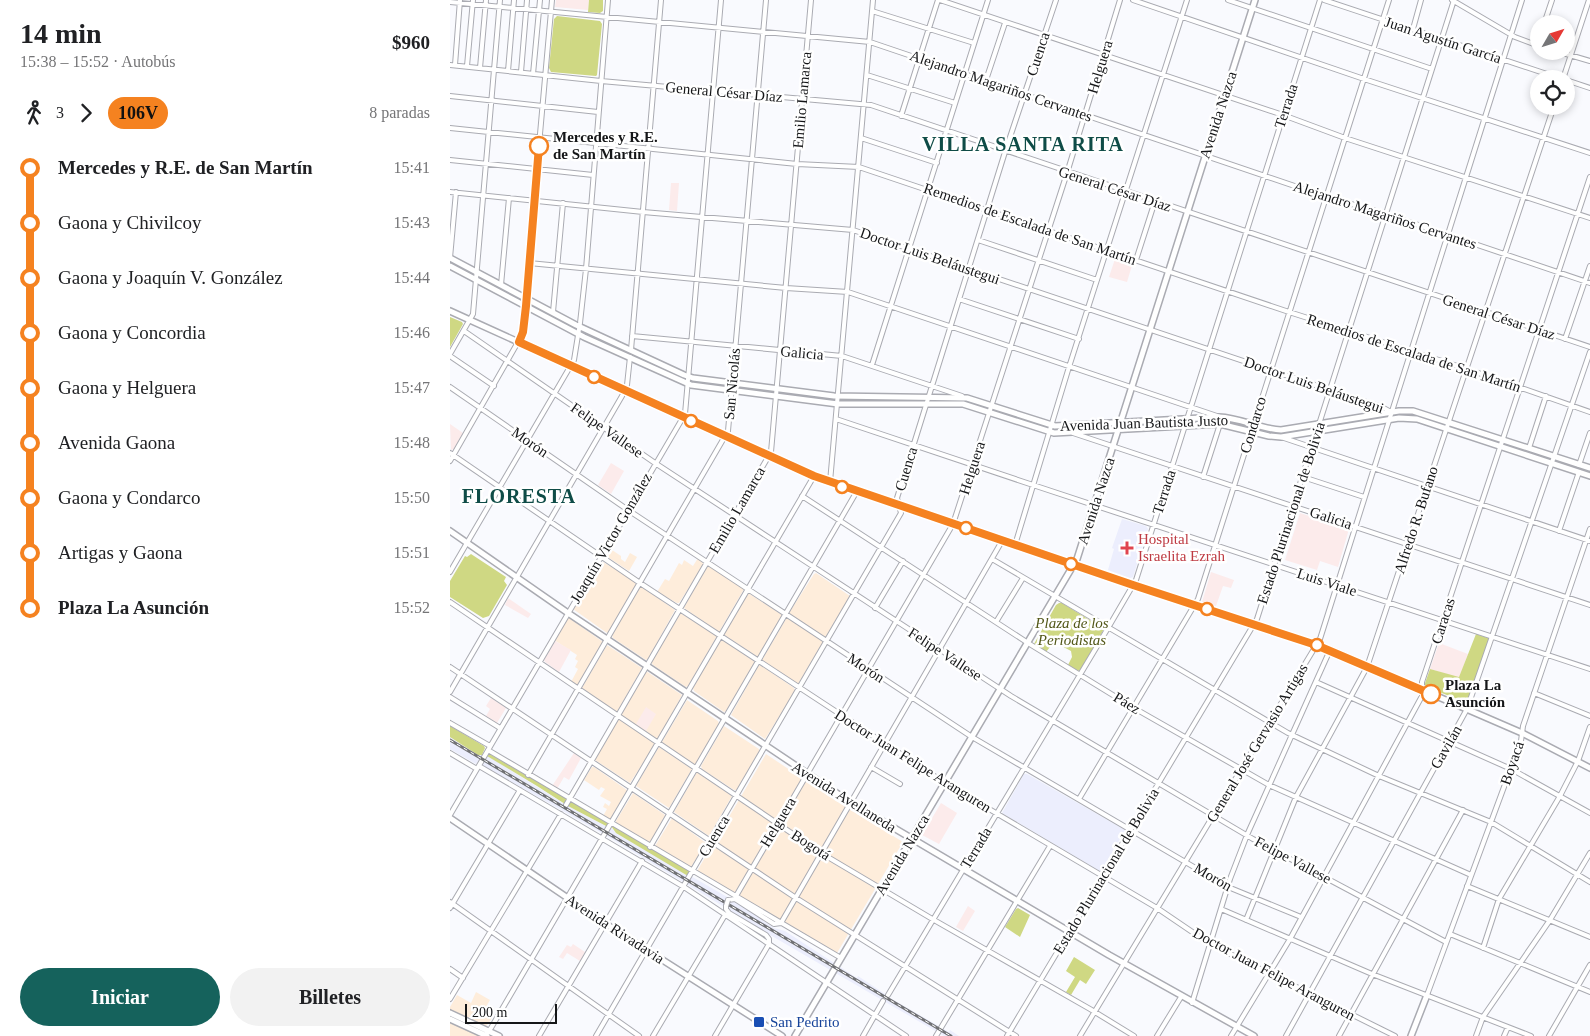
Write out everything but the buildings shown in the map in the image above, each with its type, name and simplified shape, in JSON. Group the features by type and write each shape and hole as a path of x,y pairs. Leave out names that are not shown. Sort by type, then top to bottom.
{"main road":[{"name":"Avenida Nazca","path":"795,1036 1074,565 1122,422 1168,271 1255,0"},
{"name":"Avenida Juan Bautista Justo","path":"450,258 580,326 688,377 838,396 967,398 1050,432 1220,424 1281,438 1411,418 1448,425"},
{"name":"Avenida Juan Bautista Justo","path":"450,266 578,334 688,384 838,404 963,404 991,409 1052,426 1219,417 1281,430 1391,412 1413,411 1590,476"},
{"path":"450,311 814,476 1002,541 1330,650 1522,733 1590,768"},
{"name":"Avenida Juan Bautista Justo","path":"1502,443 1529,448 1590,468"},
{"name":"Avenida Avellaneda","path":"450,531 568,613 850,802 1124,964 1254,1036"},
{"name":"Avenida Rivadavia","path":"450,816 527,872 782,1036"},
{"path":"1411,1036 1427,995"},
{"path":"450,1014 486,1034"},
{"path":"450,1019 486,1034 499,1036"}],"street":[{"path":"480,68 486,0"},
{"path":"494,386 450,355 473,314 500,0"},
{"path":"508,71 514,0"},
{"path":"521,72 527,0"},
{"path":"533,74 540,0"},
{"path":"450,461 452,454 481,409 523,332 552,0"},
{"path":"450,572 574,360 580,326 586,269 608,0"},
{"path":"450,692 604,428 627,385 661,0"},
{"name":"Joaquín Victor González","path":"450,816 685,411 721,0"},
{"name":"San Nicolás","path":"528,775 728,431 766,0"},
{"name":"Emilio Lamarca","path":"566,805 772,450 811,0"},
{"path":"830,482 873,0"},
{"path":"901,116 939,0 1284,115 1345,138 1405,156 1590,218"},
{"path":"872,365 988,0"},
{"name":"Cuenca","path":"596,1036 901,513 897,498 1005,152 1056,0"},
{"name":"Helguera","path":"736,896 953,524 1067,173 1120,0"},
{"path":"1132,0 1590,153"},
{"path":"1015,545 1097,280 1127,192 1187,0"},
{"path":"1228,0 1432,69"},
{"name":"Terrada","path":"888,995 1133,585 1188,418 1320,0"},
{"name":"Juan Agustín García","path":"1324,0 1535,70"},
{"name":"Condarco","path":"1079,799 1195,605 1389,0"},
{"path":"1413,29 1421,0"},
{"path":"1453,0 1511,35 1530,43"},
{"name":"Estado Plurinacional de Bolivia","path":"1008,1034 1258,619 1453,0"},
{"name":"General José Gervasio Artigas","path":"1080,1036 1316,645 1337,585 1522,0"},
{"path":"1547,15 1552,0"},
{"path":"1575,41 1589,0"},
{"path":"452,65 460,1"},
{"name":"Alejandro Magariños Cervantes","path":"450,2 473,2 526,10 870,42 1590,283"},
{"path":"467,66 473,2"},
{"path":"872,11 974,42"},
{"path":"986,80 1005,23"},
{"path":"1575,57 1590,61"},
{"name":"General César Díaz","path":"452,65 714,92 864,104 1590,347"},
{"path":"867,75 955,103"},
{"path":"1575,83 1590,88"},
{"path":"450,96 598,112"},
{"name":"Alfredo R. Bufano","path":"1246,920 1296,797 1367,667 1551,115"},
{"name":"Remedios de Escalada de San Martín","path":"450,128 797,164 859,167 1590,412"},
{"path":"861,138 937,163"},
{"path":"450,160 593,175"},
{"name":"Caracas","path":"1231,1036 1290,938 1422,696 1422,682 1590,177"},
{"name":"Doctor Luis Beláustegui","path":"450,192 791,226 853,230 1382,407 1391,412"},
{"path":"450,258 456,192"},
{"path":"501,285 509,198"},
{"path":"1136,260 1155,201"},
{"path":"553,312 563,204"},
{"path":"978,240 1097,280"},
{"path":"529,263 697,280 848,292 1219,417"},
{"path":"1565,339 1590,266"},
{"path":"959,298 1079,339"},
{"name":"Felipe Vallese","path":"464,331 655,463 1000,690 1247,835 1446,942"},
{"name":"Galicia","path":"632,336 842,356 967,398"},
{"name":"Gavilán","path":"1286,1036 1468,709 1590,352"},
{"name":"Morón","path":"450,387 628,510 972,737 1228,887 1301,917"},
{"path":"1529,448 1546,396"},
{"name":"Luis Viale","path":"836,418 1215,546 1590,669"},
{"path":"1203,477 1220,424"},
{"name":"Galicia","path":"1071,432 1590,605"},
{"path":"1579,465 1590,433"},
{"path":"1281,438 1588,540"},
{"name":"Doctor Juan Felipe Aranguren","path":"452,454 601,557 945,783 1157,908 1210,944 1395,1036"},
{"path":"1559,531 1579,472"},
{"path":"486,1034 814,476"},
{"path":"1302,477 1364,497"},
{"path":"650,846 857,492"},
{"name":"Páez","path":"802,496 1028,643 1134,708 1269,785 1471,876"},
{"name":"Boyacá","path":"1427,995 1521,741 1523,726 1588,540 1590,529"},
{"path":"781,923 1002,541"},
{"path":"992,559 1269,723 1379,776 1491,822 1590,882"},
{"path":"875,608 903,561"},
{"path":"996,622 1023,578"},
{"name":"Bogotá","path":"450,602 821,853 1134,1036"},
{"path":"1192,1003 1228,887 1247,835 1330,650"},
{"path":"450,667 796,898 958,999 1008,1034 1016,1036"},
{"path":"1316,682 1511,769 1590,813"},
{"path":"1534,693 1590,716"},
{"path":"450,697 500,728"},
{"path":"450,723 528,775 841,958"},
{"path":"1483,948 1499,899 1560,796 1578,761 1590,727"},
{"path":"450,753 520,790 684,887 906,1036"},
{"path":"871,767 900,784"},
{"path":"520,790 451,905 491,931 639,1036"},
{"path":"1339,1036 1463,810"},
{"path":"450,999 561,814"},
{"path":"936,1036 1050,846"},
{"path":"1476,1036 1483,1017 1550,920 1590,853"},
{"path":"539,1036 642,861"},
{"path":"1467,886 1590,937"},
{"path":"715,1036 769,944 769,938 727,912 728,900 735,900 774,924 781,923"},
{"path":"1221,910 1372,974 1531,1036"},
{"path":"653,1036 725,915"},
{"path":"1450,934 1590,992"},
{"path":"1549,1036 1590,965"},
{"path":"450,968 463,978"},
{"path":"1157,1036 1181,997"},
{"path":"863,1036 883,1001"},
{"path":"1504,1036 1508,1027"}],"shaded area":[{"path":"556,0 589,0 588,10 555,7"},
{"path":"671,183 679,183 677,211 669,210"},
{"path":"1116,256 1133,262 1127,282 1109,277"},
{"path":"450,424 463,433 454,449 451,450"},
{"path":"611,463 624,471 611,494 598,485"},
{"path":"1300,513 1349,529 1338,567 1320,561 1317,570 1285,560"},
{"name":"Hospital Israelita Ezrah","path":"1122,519 1146,526 1148,529 1133,577 1130,578 1108,570 1114,549 1112,548"},
{"path":"609,548 621,556 621,559 625,562 630,553 637,557 629,571 606,556"},
{"path":"698,558 704,564 679,603 657,592 665,579 669,581 679,563 682,565 684,560 693,566"},
{"path":"601,562 635,581 636,585 607,633 573,609"},
{"path":"708,566 744,589 719,632 684,608"},
{"path":"1211,572 1234,580 1231,588 1223,586 1216,606 1202,602"},
{"path":"816,573 850,596 825,638 789,613"},
{"path":"641,586 675,610 646,660 613,638 612,635"},
{"path":"748,593 782,615 758,657 723,634"},
{"path":"508,598 531,614 528,618 505,605"},
{"path":"680,614 717,636 686,687 651,662"},
{"path":"569,618 603,642 578,685 571,682 578,669 575,667 578,661 575,659 577,655 554,640"},
{"path":"786,619 790,619 823,642 798,684 762,660"},
{"path":"720,640 723,640 755,662 724,712 694,691 693,688"},
{"path":"555,641 571,650 559,672 544,660"},
{"path":"1439,643 1468,654 1459,678 1430,669"},
{"path":"607,645 642,668 617,712 582,688"},
{"path":"759,665 794,688 795,691 765,739 731,715"},
{"path":"646,671 682,695 659,738 656,739 621,714"},
{"path":"491,698 506,708 497,723 486,716 490,709 486,706"},
{"path":"687,700 718,721 719,724 697,763 694,765 662,742"},
{"path":"646,707 656,714 646,731 636,724"},
{"path":"618,720 621,720 654,743 654,746 630,783 595,760"},
{"path":"724,726 759,749 737,790 734,790 702,769 701,766"},
{"path":"450,737 471,751 481,754 481,757 485,758 488,756 568,806 612,828 616,833 736,902 774,928 785,931 885,995 959,1036 944,1036 478,761 476,764 450,749"},
{"path":"659,747 692,769 669,808 636,786"},
{"path":"574,753 581,758 569,780 564,777 557,789 552,786"},
{"path":"766,754 844,806 903,842 837,953 697,871"},
{"path":"592,767 627,790 611,818 608,819 603,816 607,809 603,807 605,803 609,806 611,802 600,796 605,789 601,787 599,790 584,780"},
{"path":"697,772 732,796 709,836 674,812"},
{"path":"1024,774 1125,830 1101,872 1002,813"},
{"path":"633,793 665,815 652,841 649,843 616,824"},
{"path":"941,803 957,813 939,844 922,835"},
{"path":"672,818 706,843 691,867 655,846"},
{"path":"968,906 975,911 963,931 956,927"},
{"path":"573,944 585,952 580,961 567,953 563,959 559,957 567,945 571,947"},
{"path":"476,992 490,1000 483,1012 492,1018 486,1026 450,1010 457,995 471,1003"},
{"path":"450,1023 478,1034 478,1036 450,1036"}],"green space":[{"path":"589,0 603,0 603,11 600,13 588,12"},
{"path":"557,16 600,21 602,24 596,76 551,72 549,68 554,19"},
{"path":"450,317 463,324 450,347"},
{"path":"471,554 506,577 504,581 507,585 489,616 483,618 450,597 450,581 465,556 467,557"},
{"name":"Plaza de los Periodistas","path":"1062,603 1104,629 1078,671 1068,665 1072,657 1071,651 1054,642 1046,652 1034,644 1056,605"},
{"path":"1476,634 1488,638 1489,642 1467,703 1424,686 1430,669 1459,677"},
{"path":"450,726 484,746 482,755 478,755 450,737"},
{"path":"488,753 565,798 567,800 565,804 487,756"},
{"path":"571,801 608,824 606,826 568,806"},
{"path":"611,826 690,871 688,876 616,833"},
{"path":"1018,908 1030,915 1020,937 1005,927"},
{"path":"1074,957 1095,970 1086,984 1080,980 1071,995 1066,992 1075,977 1066,971"}],"railway":[{"path":"450,740 951,1036"}],"bus line":[{"name":"106V","path":"539,146 526,306 522,338 519,342 814,476 1133,585 1316,645 1431,694"}],"place":[{"name":"Mercedes y R.E. de San Martín","path":"539,146"},
{"name":"Hospital Israelita Ezrah","path":"1127,548"},
{"name":"Plaza La Asunción","path":"1431,694"},
{"name":"San Pedrito","path":"759,1022"}],"district":[{"name":"VILLA SANTA RITA","path":"1023,144"},
{"name":"FLORESTA","path":"519,496"}]}
